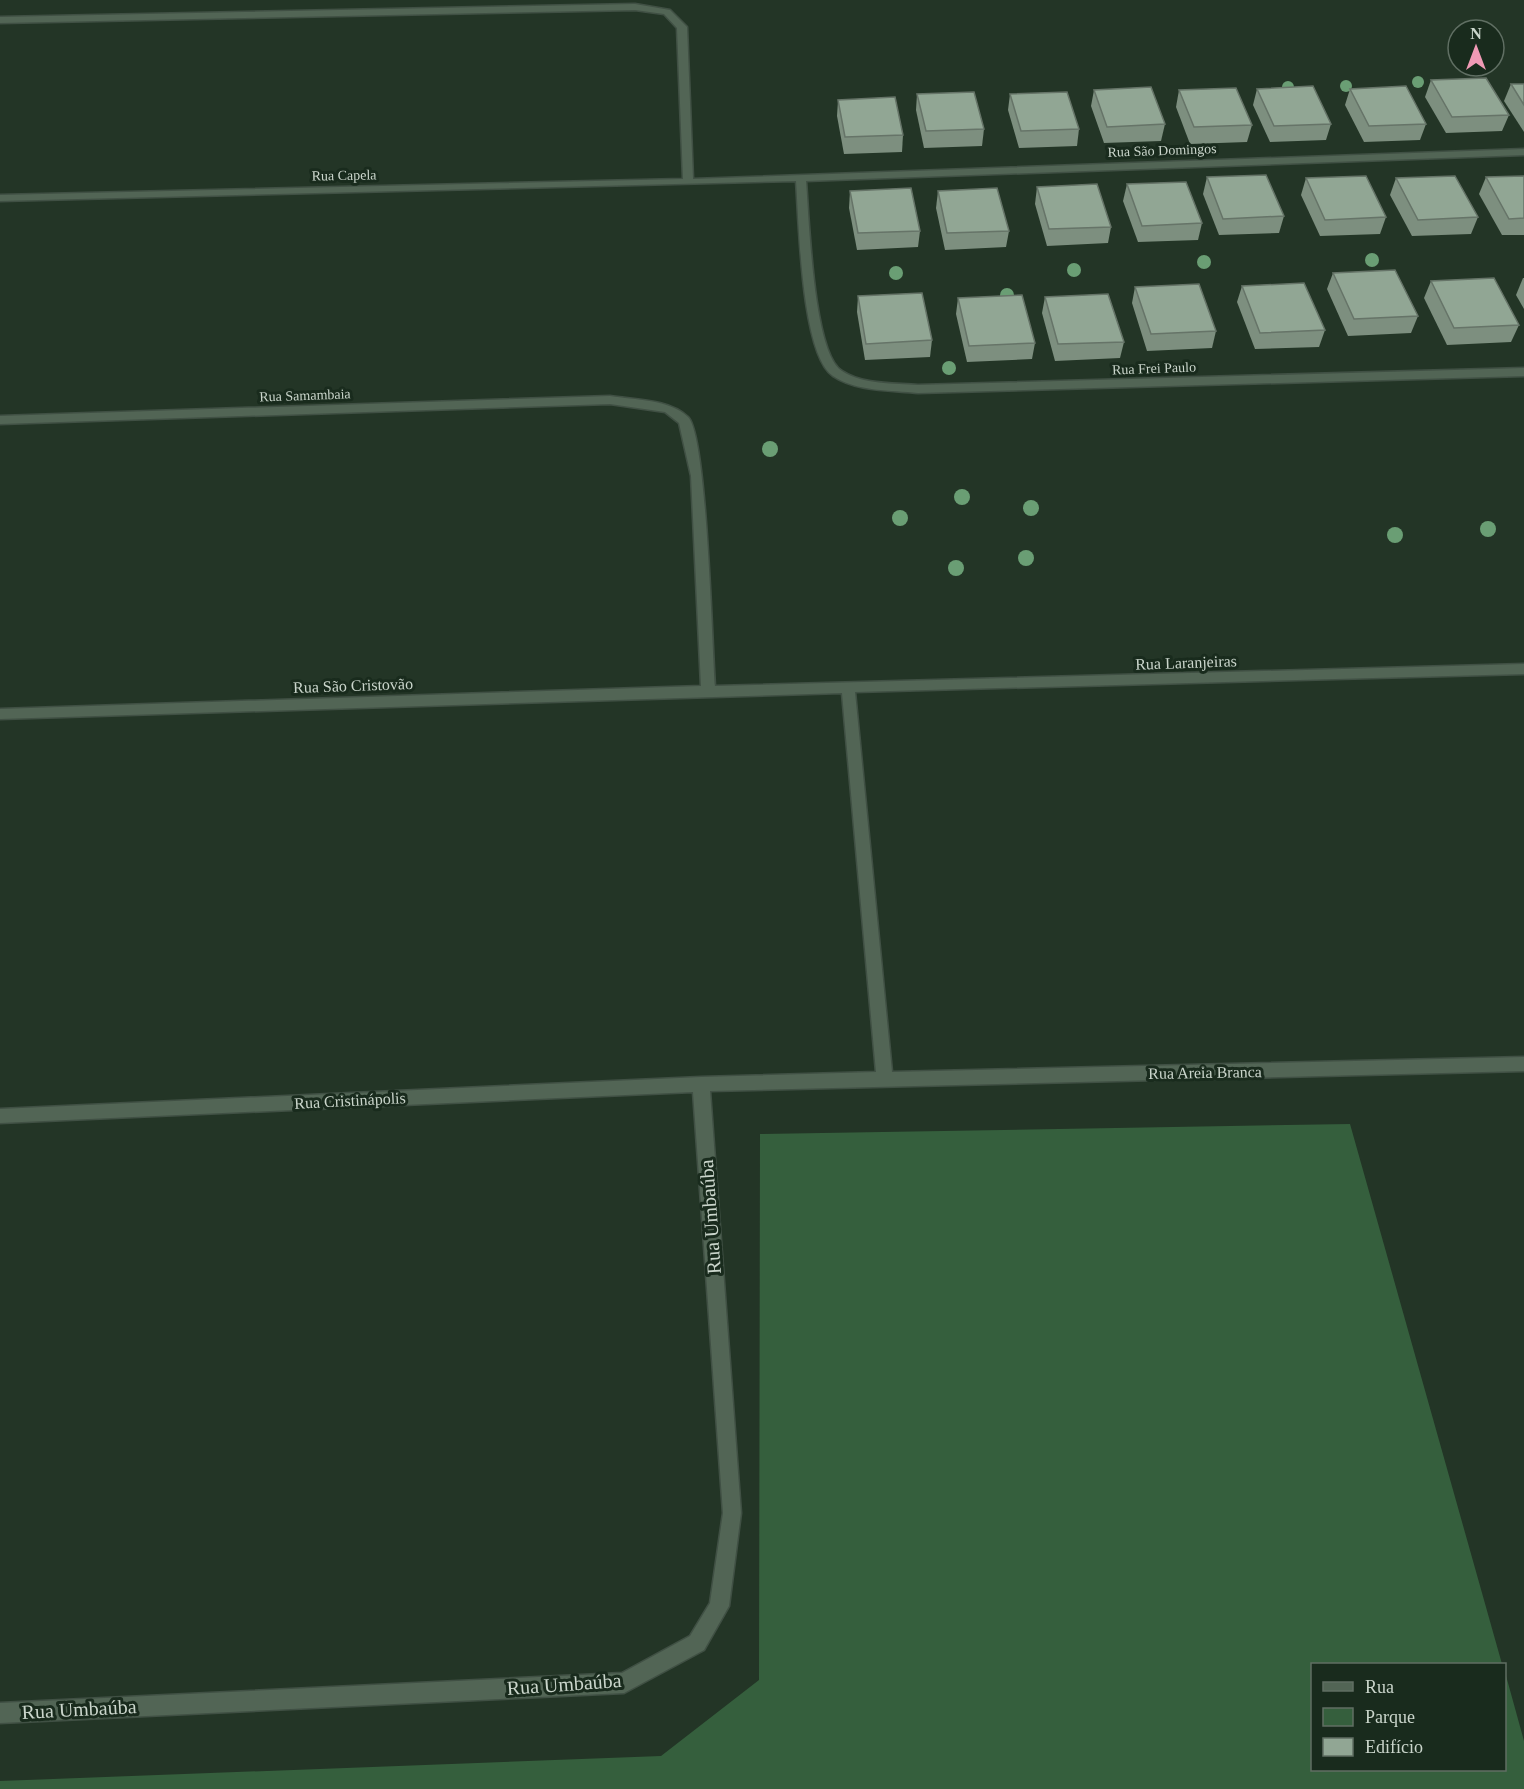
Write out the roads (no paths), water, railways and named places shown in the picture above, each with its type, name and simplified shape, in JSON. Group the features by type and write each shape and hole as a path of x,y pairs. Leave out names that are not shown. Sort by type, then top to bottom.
{"street":[{"path":"0,20 635,7 667,12 681,27 688,182"},
{"name":"Rua São Domingos","path":"688,182 1524,152"},
{"name":"Rua Frei Paulo","path":"801,178 815,331 829,368 852,381 918,389 1524,372"},
{"name":"Rua Capela","path":"0,198 688,182"},
{"name":"Rua Samambaia","path":"0,420 610,400 668,409 685,421 697,476 708,691"},
{"name":"Rua Laranjeiras","path":"708,691 1524,669"},
{"path":"848,688 885,1079"},
{"name":"Rua São Cristovão","path":"0,714 708,691"},
{"name":"Rua Areia Branca","path":"701,1084 1524,1064"},
{"name":"Rua Cristinápolis","path":"0,1116 701,1084"},
{"name":"Rua Umbaúba","path":"0,1713 624,1683 697,1643 718,1606 732,1513 701,1084"}]}
